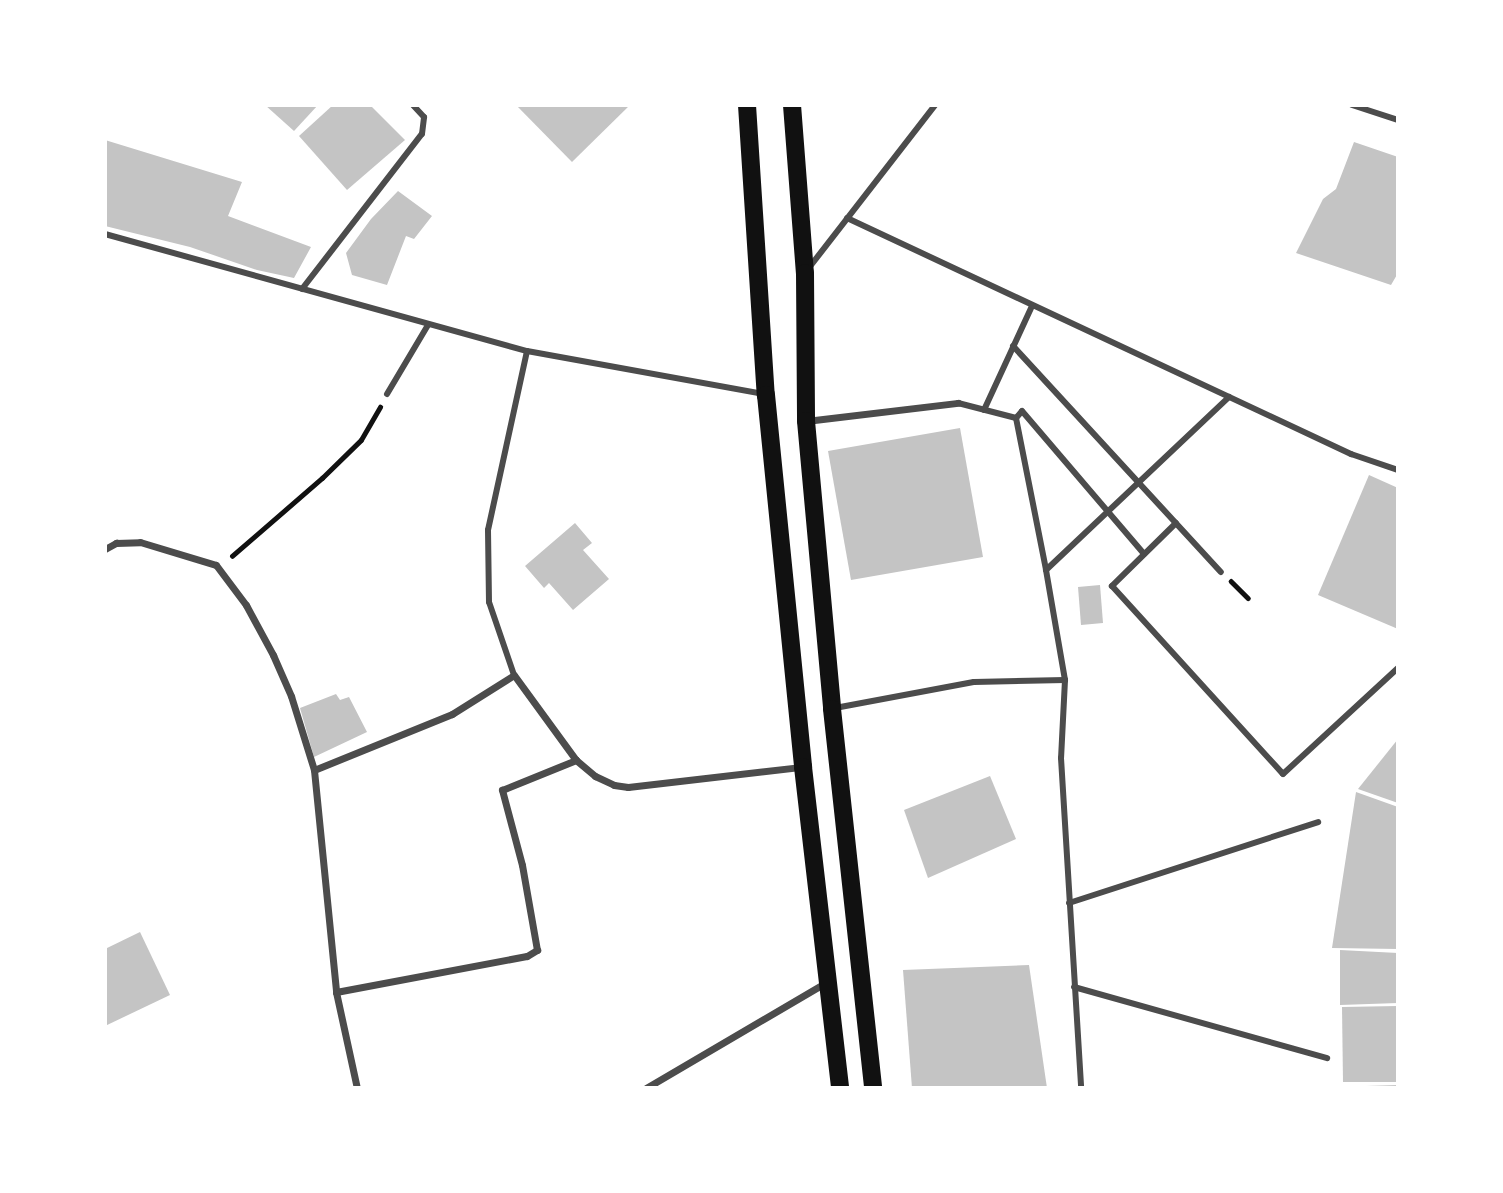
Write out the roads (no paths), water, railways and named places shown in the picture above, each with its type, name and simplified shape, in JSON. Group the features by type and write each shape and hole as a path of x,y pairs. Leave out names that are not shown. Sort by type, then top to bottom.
{"main road":[{"path":"747,105 766,395 803,767 840,1088"},
{"path":"792,105 805,273 806,421 832,709 873,1088"}],"street":[{"path":"302,289 422,134 424,117 414,105"},
{"path":"805,273 935,105"},
{"path":"1352,105 1398,120"},
{"path":"847,218 1351,454 1398,470"},
{"path":"105,234 527,351 766,395"},
{"path":"984,410 1032,306"},
{"path":"387,394 428,325"},
{"path":"1013,346 1221,572"},
{"path":"527,351 488,530 489,602 514,675 576,760 595,776 628,788 803,767"},
{"path":"1046,570 1229,397"},
{"path":"806,421 958,403 1016,418"},
{"path":"1016,418 1023,411 1144,554"},
{"path":"1016,418 1065,680 1060,758 1081,1088"},
{"path":"1176,523 1112,586 1283,774 1398,668"},
{"path":"105,548 116,543 141,542 216,565 246,605 273,655 291,696 314,771 336,992 357,1088"},
{"path":"314,771 452,714 514,675"},
{"path":"832,709 974,682 1065,680"},
{"path":"336,992 527,956 537,950 522,865 502,790 576,760"},
{"path":"1069,903 1318,822"},
{"path":"646,1088 828,981"},
{"path":"1074,987 1327,1058"}]}
